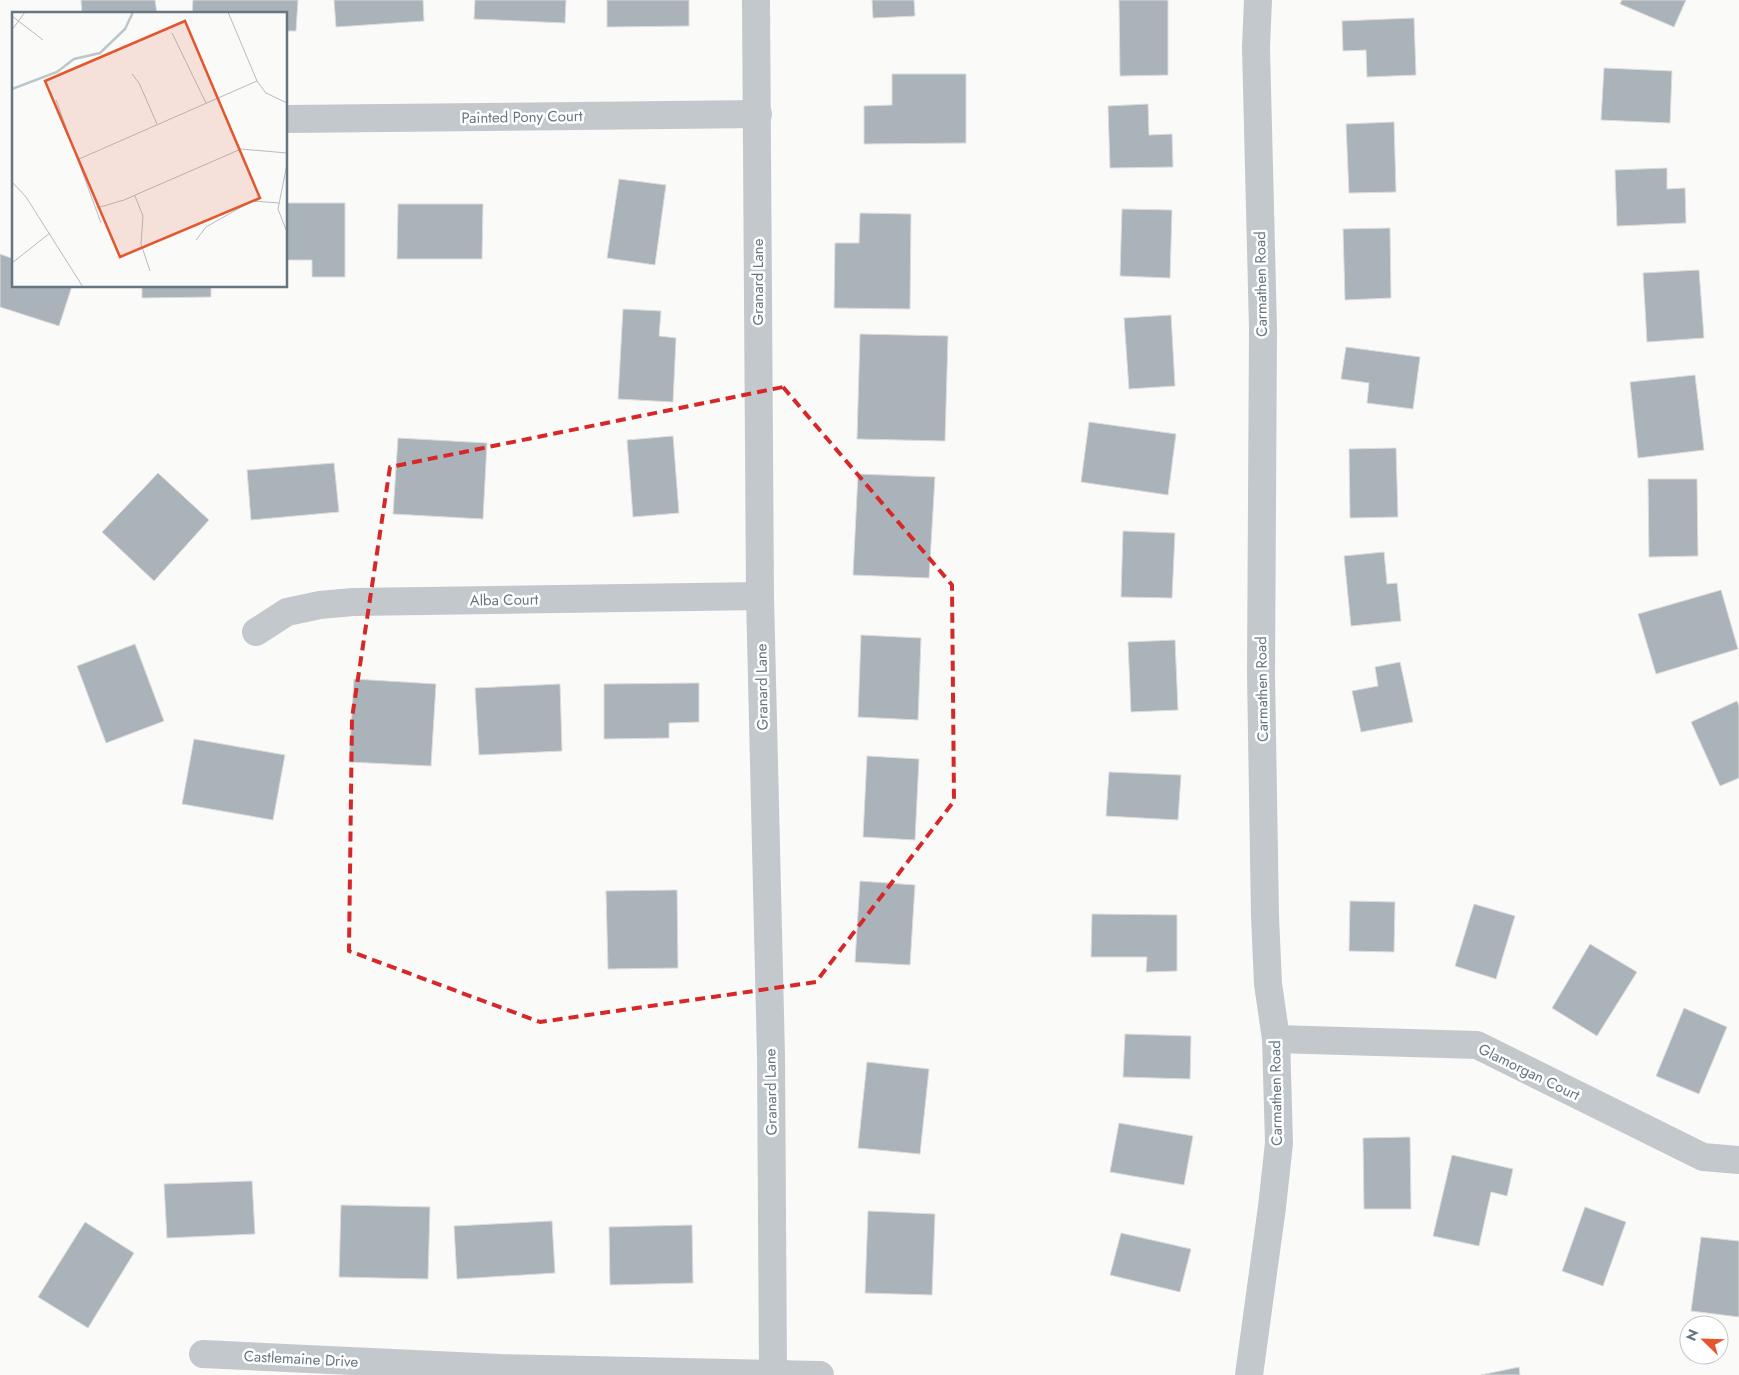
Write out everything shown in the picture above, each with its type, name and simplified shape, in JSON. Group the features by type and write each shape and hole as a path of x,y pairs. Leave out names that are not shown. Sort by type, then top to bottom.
{"street":[{"name":"Granard Lane","path":"756,0 760,596 771,1056 773,1373"},
{"name":"Carmathen Road","path":"1249,1375 1272,1207 1278,1143 1276,1039 1268,984 1265,916 1261,674 1263,329 1256,47 1258,0"},
{"name":"Painted Pony Court","path":"288,119 758,114"},
{"name":"Alba Court","path":"256,632 287,612 320,605 353,602 760,596"},
{"name":"Glamorgan Court","path":"1276,1039 1477,1045 1703,1157 1739,1160"},
{"name":"Castlemaine Drive","path":"202,1354 500,1368 820,1375"}],"highlighted area":[{"path":"783,387 952,585 954,801 816,982 540,1022 349,951 352,718 390,467"}],"building":[{"path":"81,0 155,0 157,12 82,12"},
{"path":"193,0 298,0 296,31 288,31 288,12 192,12"},
{"path":"334,0 423,0 424,21 336,27"},
{"path":"475,0 566,0 565,23 474,19"},
{"path":"607,0 689,0 689,26 607,27"},
{"path":"872,0 914,0 915,16 873,18"},
{"path":"1119,0 1168,0 1168,75 1120,76"},
{"path":"1622,0 1686,0 1674,27 1620,4"},
{"path":"1414,18 1416,75 1367,77 1366,50 1343,51 1342,21"},
{"path":"1604,68 1672,71 1670,123 1601,120"},
{"path":"892,74 966,74 966,143 864,144 864,106 892,105"},
{"path":"1148,104 1149,135 1172,134 1173,167 1110,168 1108,106"},
{"path":"1394,122 1396,192 1349,193 1346,124"},
{"path":"1667,168 1667,189 1685,188 1686,223 1617,226 1615,170"},
{"path":"619,179 666,185 655,265 607,258"},
{"path":"288,203 345,203 345,277 312,277 312,260 288,260"},
{"path":"398,204 483,204 482,259 397,259"},
{"path":"1122,209 1172,210 1170,278 1120,276"},
{"path":"860,213 911,214 910,309 834,308 835,243 859,243"},
{"path":"1390,228 1391,298 1345,300 1343,229"},
{"path":"0,254 12,258 12,288 71,288 59,326 0,307"},
{"path":"1699,270 1704,338 1647,342 1643,273"},
{"path":"142,288 211,288 211,297 142,298"},
{"path":"623,309 661,311 659,336 676,338 673,402 618,399"},
{"path":"1171,315 1175,386 1129,389 1124,318"},
{"path":"860,334 948,336 945,441 857,439"},
{"path":"1346,347 1420,357 1413,409 1367,403 1369,383 1341,379"},
{"path":"1695,375 1704,450 1638,458 1630,382"},
{"path":"1089,422 1176,434 1168,495 1081,482"},
{"path":"673,436 679,513 633,517 627,440"},
{"path":"398,438 487,443 483,519 393,514"},
{"path":"1396,448 1398,517 1350,518 1349,449"},
{"path":"334,463 339,512 251,520 247,470"},
{"path":"158,473 209,520 154,581 102,532"},
{"path":"858,474 935,477 929,578 853,575"},
{"path":"1648,479 1697,479 1698,556 1649,557"},
{"path":"1123,531 1175,533 1172,598 1121,597"},
{"path":"1384,552 1387,584 1397,583 1401,621 1351,626 1344,556"},
{"path":"1721,590 1738,649 1656,674 1638,614"},
{"path":"861,635 921,638 918,720 858,717"},
{"path":"1175,640 1178,710 1131,712 1128,642"},
{"path":"135,644 164,721 106,743 77,666"},
{"path":"1400,662 1413,722 1361,732 1352,691 1378,686 1375,667"},
{"path":"354,679 436,684 431,766 349,762"},
{"path":"699,683 699,722 669,723 669,738 604,739 604,684"},
{"path":"560,684 562,751 479,755 475,688"},
{"path":"1737,701 1739,706 1739,778 1720,786 1691,722"},
{"path":"194,739 285,755 273,820 182,804"},
{"path":"867,756 919,759 915,840 863,837"},
{"path":"1109,772 1181,775 1178,820 1106,816"},
{"path":"860,881 915,885 910,965 855,962"},
{"path":"677,890 678,968 608,969 606,891"},
{"path":"1350,901 1395,902 1394,952 1349,951"},
{"path":"1474,904 1515,916 1496,979 1455,966"},
{"path":"1092,914 1177,915 1177,971 1146,972 1147,957 1091,957"},
{"path":"1590,944 1637,972 1597,1036 1552,1008"},
{"path":"1684,1008 1727,1027 1699,1094 1656,1076"},
{"path":"1125,1034 1191,1036 1190,1079 1123,1077"},
{"path":"867,1062 929,1069 920,1154 858,1148"},
{"path":"1119,1123 1193,1136 1184,1185 1110,1172"},
{"path":"1410,1137 1411,1209 1364,1209 1363,1138"},
{"path":"1452,1155 1513,1169 1507,1196 1491,1192 1479,1246 1433,1236"},
{"path":"252,1181 255,1234 167,1238 164,1184"},
{"path":"341,1205 430,1207 428,1279 339,1277"},
{"path":"1585,1207 1626,1222 1603,1286 1562,1271"},
{"path":"868,1211 935,1214 932,1295 865,1293"},
{"path":"552,1221 555,1273 457,1279 454,1226"},
{"path":"85,1222 134,1253 88,1328 38,1297"},
{"path":"692,1225 693,1283 610,1285 609,1227"},
{"path":"1121,1233 1191,1249 1180,1292 1110,1275"},
{"path":"1701,1237 1739,1241 1739,1317 1691,1311"},
{"path":"1519,1367 1520,1375 1481,1375"}]}
